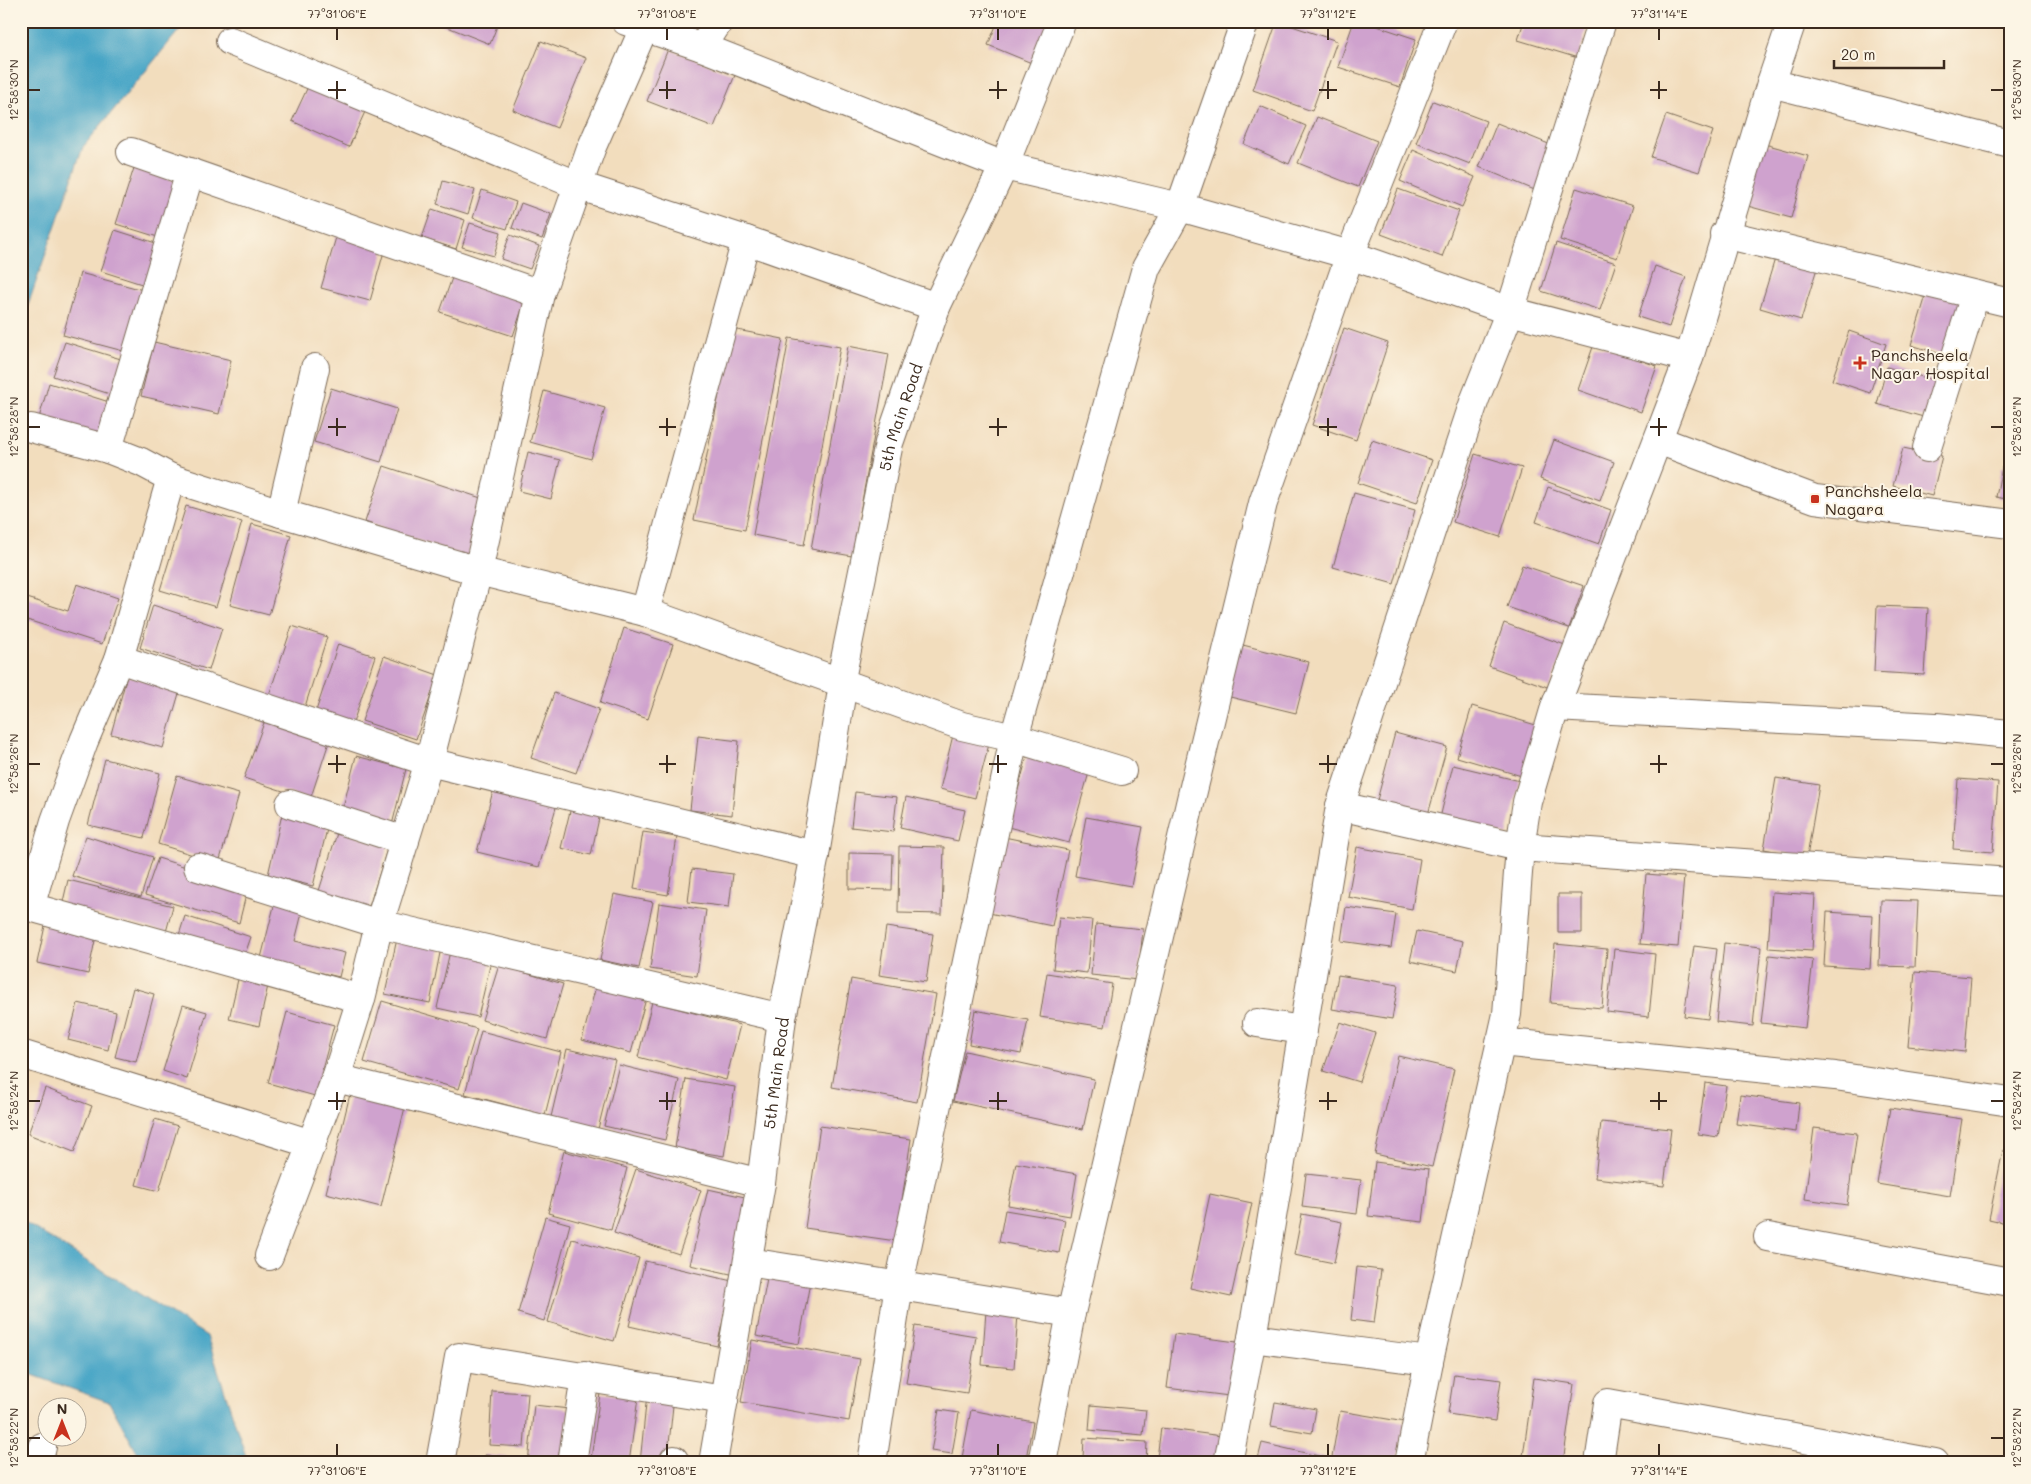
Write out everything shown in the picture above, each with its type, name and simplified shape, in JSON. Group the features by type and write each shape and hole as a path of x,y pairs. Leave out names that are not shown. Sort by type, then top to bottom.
{"street":[{"path":"702,47 718,21"},
{"name":"5th Main Road","path":"713,1463 761,1183 782,1018 816,855 842,684 889,443 936,307 1004,166 1062,21"},
{"path":"872,1463 899,1285 1014,738 1146,268 1180,207 1245,21"},
{"path":"1042,1463 1071,1313 1192,795 1263,503 1350,255 1443,21"},
{"path":"1228,1463 1252,1338 1340,806 1475,398 1510,311 1602,21"},
{"path":"1409,1463 1429,1361 1507,1014 1520,847 1527,802 1556,707 1689,358 1724,234 1792,21"},
{"path":"269,1256 336,1078 361,999 379,924 429,762 478,571 540,294 635,25 702,47 1004,166 1180,207 1350,255 1510,311 1689,358"},
{"path":"230,41 578,185 746,240 936,307"},
{"path":"1771,83 2010,144"},
{"path":"131,152 540,294"},
{"path":"108,450 190,172"},
{"path":"1724,234 2010,303"},
{"path":"645,612 746,240"},
{"path":"1927,448 1975,295"},
{"path":"281,513 315,368"},
{"path":"31,428 108,450 141,462 171,478 281,513 478,571 645,612 962,726 1014,738 1122,771"},
{"path":"1658,440 1816,499 2010,524"},
{"path":"171,478 119,659 84,741 55,821 30,907 361,999"},
{"path":"119,659 429,762 816,855"},
{"path":"1556,707 1936,727 2010,734"},
{"path":"290,804 405,841"},
{"path":"1340,806 1520,847 2010,882"},
{"path":"198,868 379,924 782,1018"},
{"path":"1257,1023 1303,1030"},
{"path":"1500,1042 1834,1076 2010,1102"},
{"path":"21,1054 312,1144"},
{"path":"336,1078 761,1183"},
{"path":"1768,1238 2010,1282"},
{"path":"748,1262 1071,1313"},
{"path":"1252,1338 1429,1361"},
{"path":"440,1463 459,1357 724,1400"},
{"path":"572,1463 585,1376"},
{"path":"1599,1463 1608,1403 1934,1463"}],"water":[{"path":"21,21 191,21 181,28 83,147 21,325"},
{"path":"21,1220 207,1336 248,1463 143,1463 109,1402 21,1371"}],"building":[{"path":"441,21 499,21 490,44 440,24"},
{"path":"998,21 1052,21 1034,64 988,45"},
{"path":"1277,21 1337,41 1312,111 1253,90"},
{"path":"1354,21 1362,21 1416,39 1400,87 1338,67"},
{"path":"1524,21 1589,21 1578,58 1518,40"},
{"path":"541,41 586,58 557,128 513,110"},
{"path":"668,49 735,75 714,127 647,101"},
{"path":"312,78 369,103 349,147 292,121"},
{"path":"1433,101 1486,121 1470,164 1416,143"},
{"path":"1260,106 1306,126 1289,164 1244,144"},
{"path":"1666,115 1713,131 1699,172 1651,157"},
{"path":"1317,117 1377,141 1358,187 1298,163"},
{"path":"1497,123 1556,147 1537,191 1479,167"},
{"path":"1761,143 1808,156 1791,218 1744,205"},
{"path":"1413,150 1475,177 1462,207 1400,181"},
{"path":"134,168 178,182 161,238 116,224"},
{"path":"443,181 475,190 468,214 437,204"},
{"path":"1576,188 1633,206 1617,258 1560,240"},
{"path":"1398,189 1459,211 1442,257 1381,234"},
{"path":"482,190 516,202 507,229 473,218"},
{"path":"521,203 551,214 542,239 512,228"},
{"path":"432,209 465,220 456,249 422,238"},
{"path":"470,223 501,232 494,256 462,247"},
{"path":"115,230 162,245 148,286 101,271"},
{"path":"337,234 385,248 370,301 321,288"},
{"path":"510,235 539,246 530,269 501,259"},
{"path":"1556,243 1616,263 1600,310 1541,291"},
{"path":"1777,252 1818,265 1801,320 1760,308"},
{"path":"1655,266 1686,277 1669,327 1638,317"},
{"path":"80,273 143,290 127,352 63,335"},
{"path":"453,275 525,300 513,336 440,312"},
{"path":"1928,289 1961,300 1944,355 1911,345"},
{"path":"1344,328 1388,343 1356,440 1312,425"},
{"path":"732,329 783,339 745,530 694,520"},
{"path":"1849,331 1886,344 1870,393 1832,380"},
{"path":"789,338 840,347 804,545 753,535"},
{"path":"65,342 124,360 113,395 53,376"},
{"path":"154,342 231,360 219,414 141,396"},
{"path":"1594,344 1657,366 1641,412 1578,390"},
{"path":"848,346 889,354 852,556 811,549"},
{"path":"1887,367 1937,381 1927,418 1877,404"},
{"path":"49,383 109,402 99,436 39,418"},
{"path":"331,388 397,409 381,462 314,442"},
{"path":"544,391 605,408 591,459 530,442"},
{"path":"1372,440 1432,460 1417,503 1358,483"},
{"path":"1554,440 1614,462 1600,501 1540,479"},
{"path":"1903,448 1942,456 1932,496 1893,486"},
{"path":"528,452 560,460 551,499 519,491"},
{"path":"1475,454 1522,468 1500,537 1453,522"},
{"path":"384,466 487,500 467,557 365,522"},
{"path":"2002,467 2010,469 2010,500 1996,497"},
{"path":"1548,487 1611,510 1599,544 1536,522"},
{"path":"1354,493 1415,510 1394,584 1333,567"},
{"path":"186,506 242,522 216,607 160,590"},
{"path":"252,524 291,535 269,615 230,605"},
{"path":"1522,565 1584,586 1569,628 1507,607"},
{"path":"77,584 118,598 102,644 21,618 21,596 68,611"},
{"path":"153,605 222,628 209,670 140,648"},
{"path":"1877,606 1928,608 1924,675 1874,672"},
{"path":"1504,623 1565,645 1550,688 1489,666"},
{"path":"292,626 327,637 303,713 267,701"},
{"path":"624,628 673,644 648,719 600,703"},
{"path":"338,644 375,656 352,726 315,714"},
{"path":"1239,644 1309,662 1296,713 1226,696"},
{"path":"384,656 438,675 416,739 362,721"},
{"path":"127,676 180,690 163,748 111,734"},
{"path":"554,693 599,709 576,773 531,758"},
{"path":"1472,706 1539,726 1525,777 1457,757"},
{"path":"265,720 329,742 310,800 244,778"},
{"path":"1395,733 1447,747 1427,818 1376,804"},
{"path":"953,735 989,744 975,798 940,789"},
{"path":"698,736 739,741 732,815 690,810"},
{"path":"1028,753 1090,769 1069,843 1008,827"},
{"path":"356,756 406,769 392,825 342,812"},
{"path":"105,759 160,773 144,838 88,825"},
{"path":"1453,765 1520,781 1507,835 1440,818"},
{"path":"177,776 239,794 219,863 158,844"},
{"path":"1776,778 1819,785 1807,857 1764,849"},
{"path":"1958,779 1998,782 1993,852 1953,849"},
{"path":"494,787 557,804 539,867 477,852"},
{"path":"855,792 897,797 893,832 851,827"},
{"path":"906,797 965,810 958,841 900,828"},
{"path":"572,803 601,809 591,855 561,848"},
{"path":"283,810 329,821 313,886 268,875"},
{"path":"1086,817 1143,827 1131,886 1075,876"},
{"path":"338,830 388,846 368,910 318,894"},
{"path":"643,832 677,837 668,895 634,889"},
{"path":"86,836 153,857 141,897 72,876"},
{"path":"1004,837 1068,850 1052,926 989,913"},
{"path":"899,846 944,847 942,914 898,913"},
{"path":"1357,847 1420,859 1412,909 1348,897"},
{"path":"849,853 893,854 892,890 849,889"},
{"path":"158,858 248,887 239,923 145,895"},
{"path":"692,869 733,874 729,907 688,902"},
{"path":"1646,874 1684,877 1678,947 1640,944"},
{"path":"68,880 173,906 166,932 62,906"},
{"path":"1772,892 1815,895 1812,951 1768,948"},
{"path":"614,894 653,902 639,968 600,960"},
{"path":"1558,894 1582,894 1582,933 1558,933"},
{"path":"276,898 304,905 295,941 345,953 339,977 261,958"},
{"path":"1881,900 1918,901 1915,967 1879,966"},
{"path":"659,903 706,910 697,976 650,969"},
{"path":"1346,907 1396,914 1391,948 1341,941"},
{"path":"1827,912 1873,915 1870,969 1824,966"},
{"path":"185,916 251,937 244,957 179,935"},
{"path":"1059,917 1092,920 1087,973 1053,969"},
{"path":"46,921 97,931 88,974 37,963"},
{"path":"1096,924 1143,929 1138,980 1091,975"},
{"path":"886,927 933,934 926,982 879,975"},
{"path":"1417,931 1463,941 1457,971 1410,961"},
{"path":"398,934 442,943 430,1003 385,994"},
{"path":"1724,943 1761,947 1753,1026 1716,1022"},
{"path":"1555,944 1607,949 1602,1008 1550,1003"},
{"path":"1694,946 1717,949 1708,1019 1684,1016"},
{"path":"451,947 492,957 478,1017 437,1008"},
{"path":"1614,949 1655,954 1649,1017 1607,1012"},
{"path":"1769,955 1813,960 1805,1028 1761,1023"},
{"path":"499,965 563,984 547,1039 482,1020"},
{"path":"1915,972 1971,977 1965,1052 1908,1046"},
{"path":"1047,973 1112,984 1105,1027 1040,1017"},
{"path":"239,975 269,981 259,1026 229,1019"},
{"path":"1338,975 1398,985 1392,1019 1332,1009"},
{"path":"851,979 936,994 917,1102 832,1087"},
{"path":"597,982 647,995 631,1053 582,1040"},
{"path":"133,988 154,994 136,1062 115,1057"},
{"path":"382,1001 477,1029 459,1089 364,1062"},
{"path":"652,1002 740,1025 726,1080 638,1057"},
{"path":"78,1003 116,1012 108,1050 68,1040"},
{"path":"183,1005 207,1012 187,1079 163,1071"},
{"path":"975,1010 1028,1020 1021,1054 969,1044"},
{"path":"287,1012 334,1025 315,1096 268,1083"},
{"path":"1340,1022 1375,1033 1359,1082 1323,1071"},
{"path":"481,1031 561,1052 545,1115 465,1094"},
{"path":"567,1049 615,1060 598,1129 551,1117"},
{"path":"965,1051 1094,1079 1083,1129 953,1101"},
{"path":"1398,1056 1454,1069 1432,1167 1375,1154"},
{"path":"619,1065 679,1080 665,1140 604,1126"},
{"path":"686,1079 735,1087 724,1156 675,1148"},
{"path":"1705,1083 1726,1086 1718,1137 1698,1134"},
{"path":"45,1088 92,1106 74,1152 28,1134"},
{"path":"351,1090 406,1103 381,1207 326,1193"},
{"path":"1740,1095 1799,1103 1796,1132 1736,1124"},
{"path":"1890,1108 1962,1119 1950,1196 1877,1184"},
{"path":"155,1119 178,1126 159,1191 136,1185"},
{"path":"1601,1122 1671,1129 1664,1186 1595,1178"},
{"path":"820,1126 911,1139 896,1241 805,1228"},
{"path":"1814,1128 1857,1133 1847,1205 1805,1199"},
{"path":"2003,1150 2010,1151 2010,1224 1989,1219"},
{"path":"564,1151 627,1168 611,1230 548,1213"},
{"path":"1375,1162 1429,1169 1423,1222 1368,1216"},
{"path":"1016,1163 1077,1174 1070,1216 1008,1205"},
{"path":"636,1169 701,1190 679,1254 614,1233"},
{"path":"1306,1174 1361,1180 1357,1214 1302,1207"},
{"path":"708,1189 754,1199 735,1275 690,1265"},
{"path":"1210,1194 1252,1203 1231,1297 1190,1288"},
{"path":"1005,1210 1065,1220 1059,1253 999,1242"},
{"path":"1302,1214 1342,1222 1334,1263 1294,1255"},
{"path":"545,1217 570,1224 544,1321 518,1313"},
{"path":"572,1239 639,1258 614,1341 548,1322"},
{"path":"645,1261 732,1281 717,1346 629,1326"},
{"path":"1357,1267 1381,1270 1374,1323 1351,1320"},
{"path":"768,1274 810,1282 799,1344 756,1336"},
{"path":"986,1311 1018,1314 1014,1368 982,1365"},
{"path":"915,1326 976,1336 967,1393 906,1383"},
{"path":"1174,1334 1237,1342 1229,1396 1167,1388"},
{"path":"752,1340 860,1359 849,1421 741,1402"},
{"path":"1454,1374 1501,1380 1495,1421 1448,1414"},
{"path":"1534,1378 1574,1384 1563,1463 1522,1463"},
{"path":"492,1391 528,1393 524,1447 489,1445"},
{"path":"600,1393 638,1398 629,1463 591,1459"},
{"path":"647,1394 674,1396 667,1463 640,1463"},
{"path":"1275,1402 1316,1409 1312,1433 1271,1426"},
{"path":"534,1405 569,1409 563,1463 528,1463"},
{"path":"1091,1405 1146,1410 1143,1435 1089,1430"},
{"path":"939,1410 959,1413 952,1454 931,1451"},
{"path":"971,1410 1033,1422 1025,1463 961,1463"},
{"path":"1340,1411 1405,1422 1397,1463 1331,1463"},
{"path":"1161,1428 1222,1436 1219,1463 1187,1463 1157,1458"},
{"path":"1084,1438 1147,1442 1146,1462 1083,1458"},
{"path":"1262,1443 1327,1458 1326,1463 1257,1463"},
{"path":"485,1455 513,1458 513,1463 484,1463"},
{"path":"1472,1460 1485,1461 1485,1463 1471,1463"}],"place":[{"name":"Panchsheela Nagar Hospital","path":"1860,363"},
{"name":"Panchsheela Nagara","path":"1815,499"}]}
